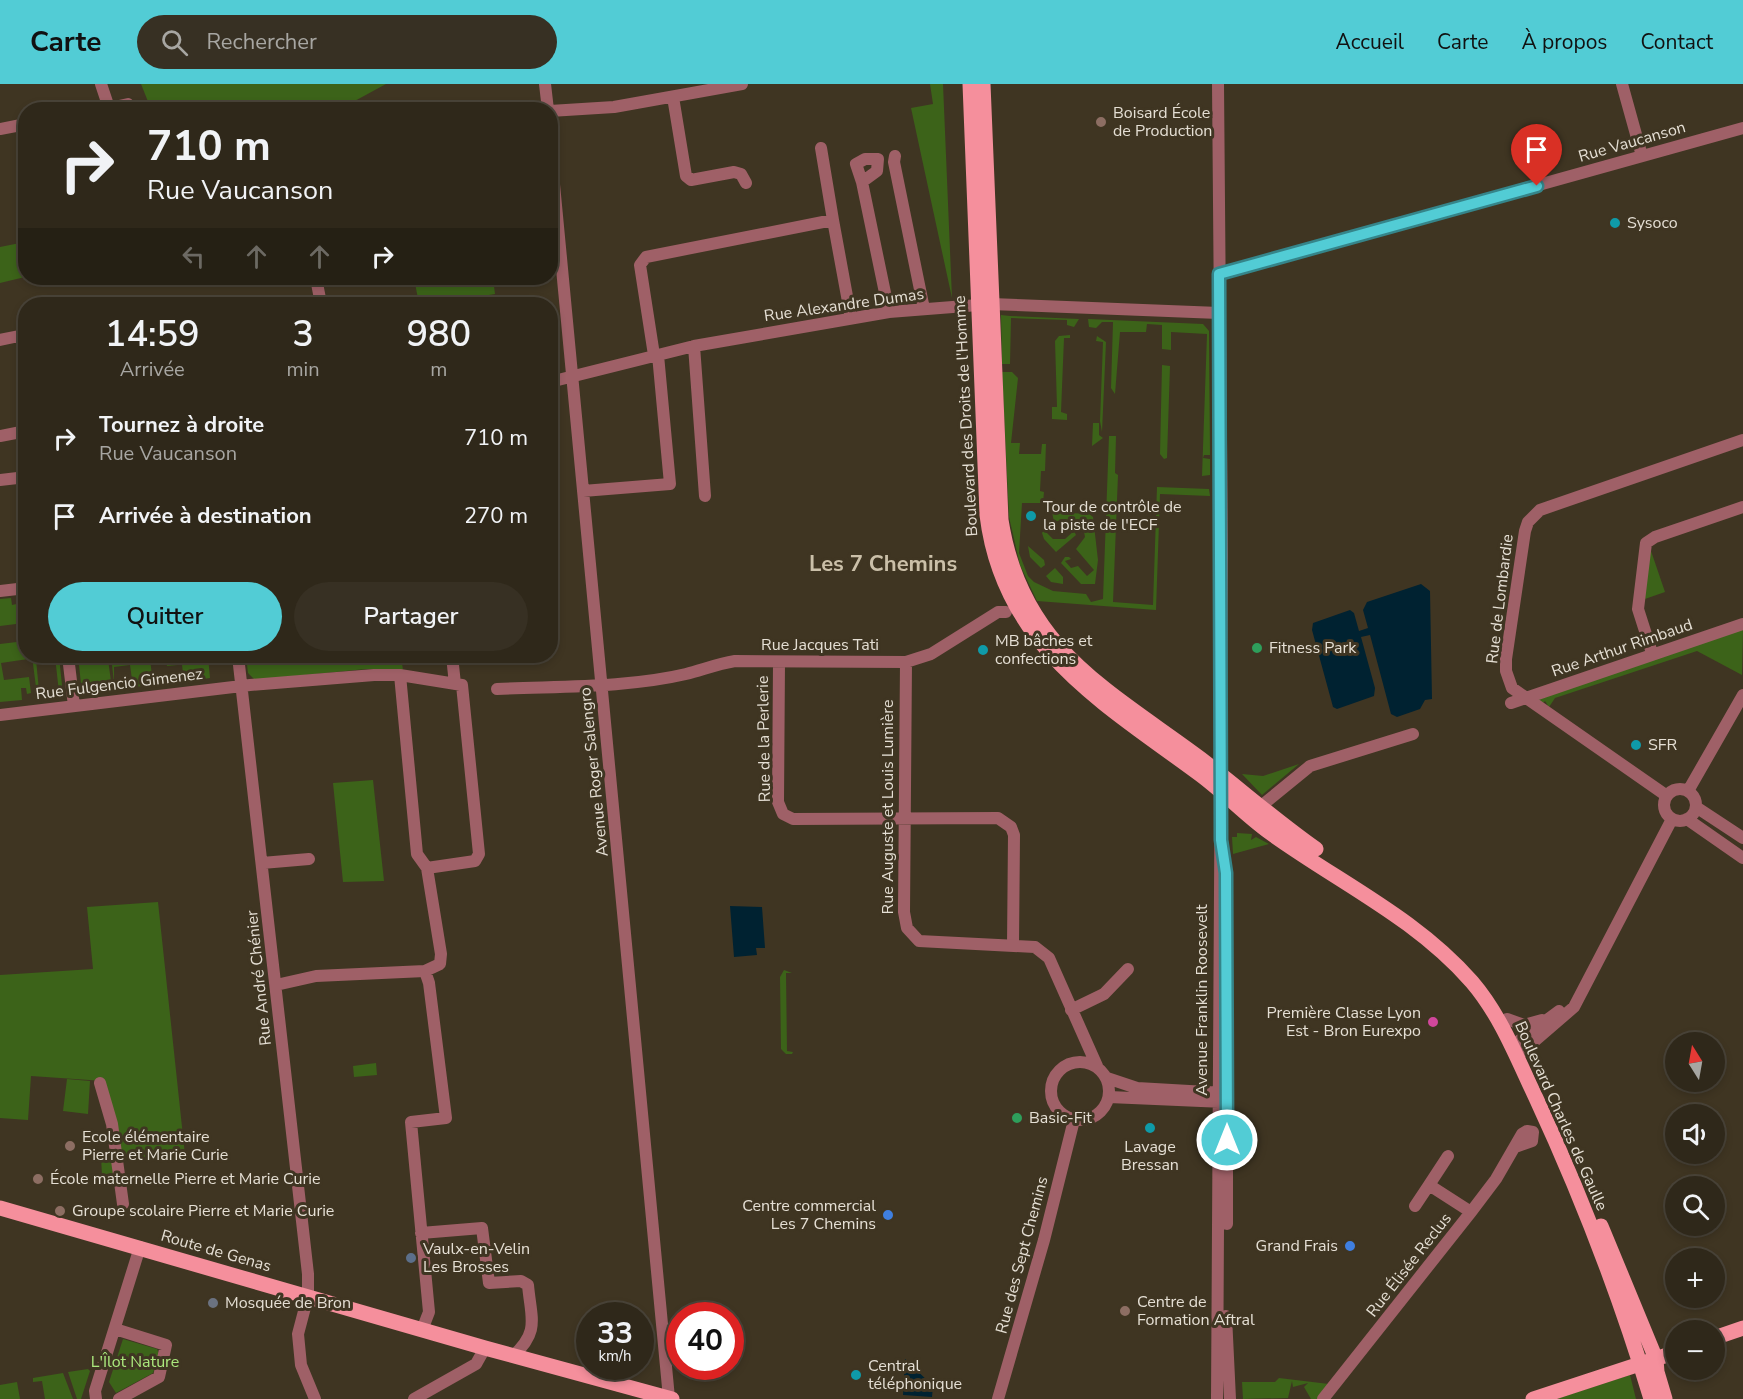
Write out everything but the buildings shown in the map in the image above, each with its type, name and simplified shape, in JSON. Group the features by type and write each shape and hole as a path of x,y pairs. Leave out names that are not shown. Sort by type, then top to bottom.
{"main road":[{"name":"Boulevard des Droits de l'Homme","path":"970,84 1001,519 1014,575 1016,607 1040,643 1071,678 1221,783"},
{"name":"Boulevard des Droits de l'Homme","path":"983,84 985,304"},
{"name":"Boulevard Charles de Gaulle","path":"1221,783 1260,807 1275,821 1446,944 1479,979 1507,1019 1615,1288 1651,1399"},
{"name":"Boulevard Charles de Gaulle","path":"1221,783 1268,831 1406,921 1431,941 1478,990 1519,1048"},
{"path":"1519,1048 1656,1359 1657,1372 1665,1399"},
{"name":"Route de Genas","path":"0,1208 513,1356 671,1399"},
{"path":"1725,1334 1743,1328"},
{"path":"1533,1399 1665,1356"}],"street":[{"path":"101,84 104,102"},
{"path":"545,84 548,102"},
{"path":"558,110 614,107 742,84"},
{"name":"Avenue Franklin Roosevelt","path":"1218,84 1221,783 1221,852 1218,871 1230,1399"},
{"path":"1622,84 1642,156"},
{"path":"673,97 686,176 691,180 734,172 741,174 746,183"},
{"path":"0,129 18,126"},
{"name":"Rue Vaucanson","path":"1219,274 1743,128"},
{"path":"821,148 851,318"},
{"path":"895,156 894,162 924,309"},
{"path":"862,182 889,312"},
{"path":"583,491 670,484 656,355 640,265 646,257 833,220"},
{"name":"Avenue Roger Salengro","path":"558,224 671,1399"},
{"name":"Rue Alexandre Dumas","path":"558,380 693,346 889,312 985,304 1219,313"},
{"path":"0,340 18,336"},
{"path":"693,346 705,496"},
{"path":"0,436 18,433"},
{"name":"Rue de Lombardie","path":"1667,796 1512,688 1506,671 1506,659 1525,531 1532,516 1551,505 1743,440"},
{"path":"0,480 18,478"},
{"path":"1652,653 1638,609 1646,543 1655,537 1743,507"},
{"path":"0,591 18,589"},
{"name":"Rue Jacques Tati","path":"497,689 602,685 685,674 710,665 735,661 906,662 931,654 953,642 957,644 1016,607"},
{"name":"Rue Arthur Rimbaud","path":"1511,703 1652,653 1743,624"},
{"name":"Rue Auguste et Louis Lumière","path":"906,662 904,912 907,928 919,941 933,944 1035,947 1049,958 1083,1039 1092,1052 1097,1066"},
{"path":"69,663 74,706"},
{"name":"Rue André Chénier","path":"239,663 307,1270 308,1296 298,1334 301,1365 315,1399"},
{"path":"427,868 475,861 479,854 453,663"},
{"name":"Rue de la Perlerie","path":"779,663 778,802 783,814 793,819 905,818"},
{"path":"276,985 316,976 425,971 440,964 441,954 427,868 417,854 400,675"},
{"name":"Rue Fulgencio Gimenez","path":"0,715 242,686 400,675 458,685"},
{"path":"1688,791 1743,695"},
{"path":"1260,807 1310,766 1413,734"},
{"path":"1672,819 1664,806 1667,796 1679,789 1688,791 1694,798 1696,807 1743,838"},
{"path":"1687,819 1696,807"},
{"path":"905,818 998,818 1011,827 1014,835 1013,945"},
{"path":"1672,819 1687,819 1743,858"},
{"path":"1519,1048 1574,1007 1672,819"},
{"path":"262,863 309,860"},
{"path":"1071,1010 1104,994 1128,969"},
{"path":"422,1329 429,1312 411,1122 446,1118 429,983 425,971"},
{"path":"1519,1048 1571,1001 1588,982"},
{"path":"1507,1019 1530,1024 1571,1001"},
{"path":"1073,1062 1083,1039"},
{"path":"1107,1078 1109,1097 1099,1113 1083,1120 1074,1120 1059,1111 1053,1104 1050,1087 1056,1072 1073,1062 1082,1061 1097,1066 1107,1078 1137,1088 1223,1098"},
{"path":"100,1083 112,1124 123,1204"},
{"path":"1109,1097 1223,1098"},
{"name":"Avenue Franklin Roosevelt","path":"1217,1399 1223,1098"},
{"name":"Rue des Sept Chemins","path":"998,1399 1044,1240 1074,1120"},
{"name":"Rue Élisée Reclus","path":"1323,1399 1471,1212 1496,1179 1515,1147"},
{"path":"1415,1206 1448,1156"},
{"path":"1429,1185 1471,1212"},
{"path":"421,1233 482,1228 489,1283 521,1281 528,1285 532,1331 527,1342 513,1356"},
{"path":"96,1399 95,1391 140,1247"},
{"path":"1219,1271 1223,1286 1226,1287"},
{"path":"115,1329 166,1345 159,1377 119,1399"},
{"path":"414,1399 476,1364 485,1348"}],"green space":[{"path":"141,84 386,84 353,102 148,102"},
{"path":"930,84 943,84 952,298 911,108 933,104"},
{"path":"18,243 18,279 0,283 0,247"},
{"path":"415,285 494,285 495,294 489,295 489,297 418,297"},
{"path":"1001,315 1079,319 1074,327 1067,325 1067,320 1011,318 1010,364 1002,364"},
{"path":"1088,319 1203,324 1209,331 1210,455 1204,455 1203,458 1210,459 1210,475 1202,476 1207,334 1171,332 1171,350 1162,349 1162,325 1147,324 1146,332 1120,332 1115,394 1111,388 1113,322 1102,322 1096,328 1089,327"},
{"path":"1070,335 1070,338 1064,338 1061,412 1067,414 1067,420 1052,419 1052,407 1057,407 1055,341 1059,336"},
{"path":"1097,336 1106,342 1102,432 1100,421 1103,342 1096,341"},
{"path":"1162,365 1170,366 1167,458 1164,459 1160,454"},
{"path":"1002,372 1012,372 1018,378 1011,443 1020,443 1019,454 1041,454 1042,444 1046,444 1045,471 1041,471 1040,491 1044,492 1043,503 1022,503 1019,553 1028,576 1034,582 1053,591 1086,594 1091,602 1103,599 1109,436 1116,436 1115,473 1118,475 1113,602 1153,605 1157,487 1209,489 1210,496 1160,494 1156,610 1037,601 1020,565 1009,517"},
{"path":"1093,423 1099,423 1099,435 1103,438 1092,446"},
{"path":"1052,512 1089,514 1093,517 1098,560 1095,584 1081,584 1061,563 1065,557 1069,557 1071,559 1065,561 1071,568 1078,566 1087,576 1094,570 1076,549 1085,537 1083,526 1065,521 1065,519 1054,522"},
{"path":"1044,530 1053,539 1065,539 1074,531 1076,535 1056,552 1044,539 1042,533"},
{"path":"1028,546 1044,560 1045,565 1041,568 1030,557"},
{"path":"1650,548 1665,592 1642,600"},
{"path":"1055,568 1063,577 1063,584 1051,582 1046,576"},
{"path":"11,598 12,605 18,604 18,624 0,626 0,599"},
{"path":"1743,629 1742,675 1697,651 1555,698 1549,707 1545,701 1543,703 1536,698"},
{"path":"18,642 18,660 1,663 4,680 29,677 31,693 27,694 26,688 21,688 22,700 0,702 0,644"},
{"path":"33,663 36,663 39,691 46,691 46,697 34,698 37,695"},
{"path":"56,663 60,663 63,695 50,696 50,694 59,692"},
{"path":"79,663 109,663 112,689 82,693"},
{"path":"112,663 151,663 153,685 133,687 130,665 114,667 114,683"},
{"path":"167,663 178,663 178,665 167,666"},
{"path":"182,663 209,663 210,678 184,682"},
{"path":"247,663 402,663 403,670 366,669 255,680 248,673"},
{"path":"1299,764 1262,795 1242,774 1263,776"},
{"path":"373,780 384,881 343,882 333,783"},
{"path":"1237,833 1252,834 1251,840 1256,837 1269,844 1233,854 1232,837 1237,837"},
{"path":"158,902 185,1155 119,1159 104,1081 31,1076 28,1120 0,1118 0,975 93,969 87,907"},
{"path":"784,970 792,973 786,973 787,1051 793,1052 792,1054 786,1054 781,1049 780,977"},
{"path":"376,1063 377,1075 354,1077 353,1066"},
{"path":"67,1079 90,1081 88,1114 63,1111"},
{"path":"101,1156 112,1156 113,1175 102,1176"},
{"name":"L'Îlot Nature","path":"123,1339 157,1349 159,1354 153,1373 116,1393 109,1382"},
{"path":"88,1369 90,1371 81,1399 77,1399 68,1372"},
{"path":"63,1373 73,1399 45,1399 42,1381 33,1382 33,1378"},
{"path":"1630,1375 1636,1399 1558,1399 1559,1398"},
{"path":"1279,1378 1329,1384 1317,1399 1311,1399 1304,1387 1308,1383 1293,1387 1292,1381 1288,1398 1243,1399 1242,1382 1275,1382"},
{"path":"17,1382 20,1399 0,1399 0,1385"}],"water":[{"path":"1421,584 1430,591 1432,699 1425,700 1420,709 1397,717 1391,714 1370,635 1361,637 1375,688 1374,696 1337,709 1333,707 1312,630 1313,623 1350,610 1354,613 1359,631 1368,628 1363,610 1367,602"},
{"path":"730,906 762,907 765,948 756,948 757,955 734,957"},
{"path":"905,1359 933,1386 932,1397 903,1395"}],"place":[{"name":"Boisard École de Production","path":"1101,122"},
{"name":"Sysoco","path":"1615,223"},
{"name":"Tour de contrôle de la piste de l'ECF","path":"1031,516"},
{"name":"Fitness Park","path":"1257,648"},
{"name":"MB bâches et confections","path":"983,650"},
{"name":"SFR","path":"1636,745"},
{"name":"Première Classe Lyon Est - Bron Eurexpo","path":"1433,1022"},
{"name":"Basic-Fit","path":"1017,1118"},
{"name":"Lavage Bressan","path":"1150,1128"},
{"name":"Ecole élémentaire Pierre et Marie Curie","path":"70,1146"},
{"name":"École maternelle Pierre et Marie Curie","path":"38,1179"},
{"name":"Groupe scolaire Pierre et Marie Curie","path":"60,1211"},
{"name":"Centre commercial Les 7 Chemins","path":"888,1215"},
{"name":"Grand Frais","path":"1350,1246"},
{"name":"Vaulx-en-Velin Les Brosses","path":"411,1258"},
{"name":"Mosquée de Bron","path":"213,1303"},
{"name":"Centre de Formation Aftral","path":"1125,1311"},
{"name":"Central téléphonique","path":"856,1375"}],"district":[{"name":"Les 7 Chemins","path":"883,564"}],"route":[{"path":"1227,1140 1226,873 1221,852 1222,556 1219,274 1537,186"}]}
